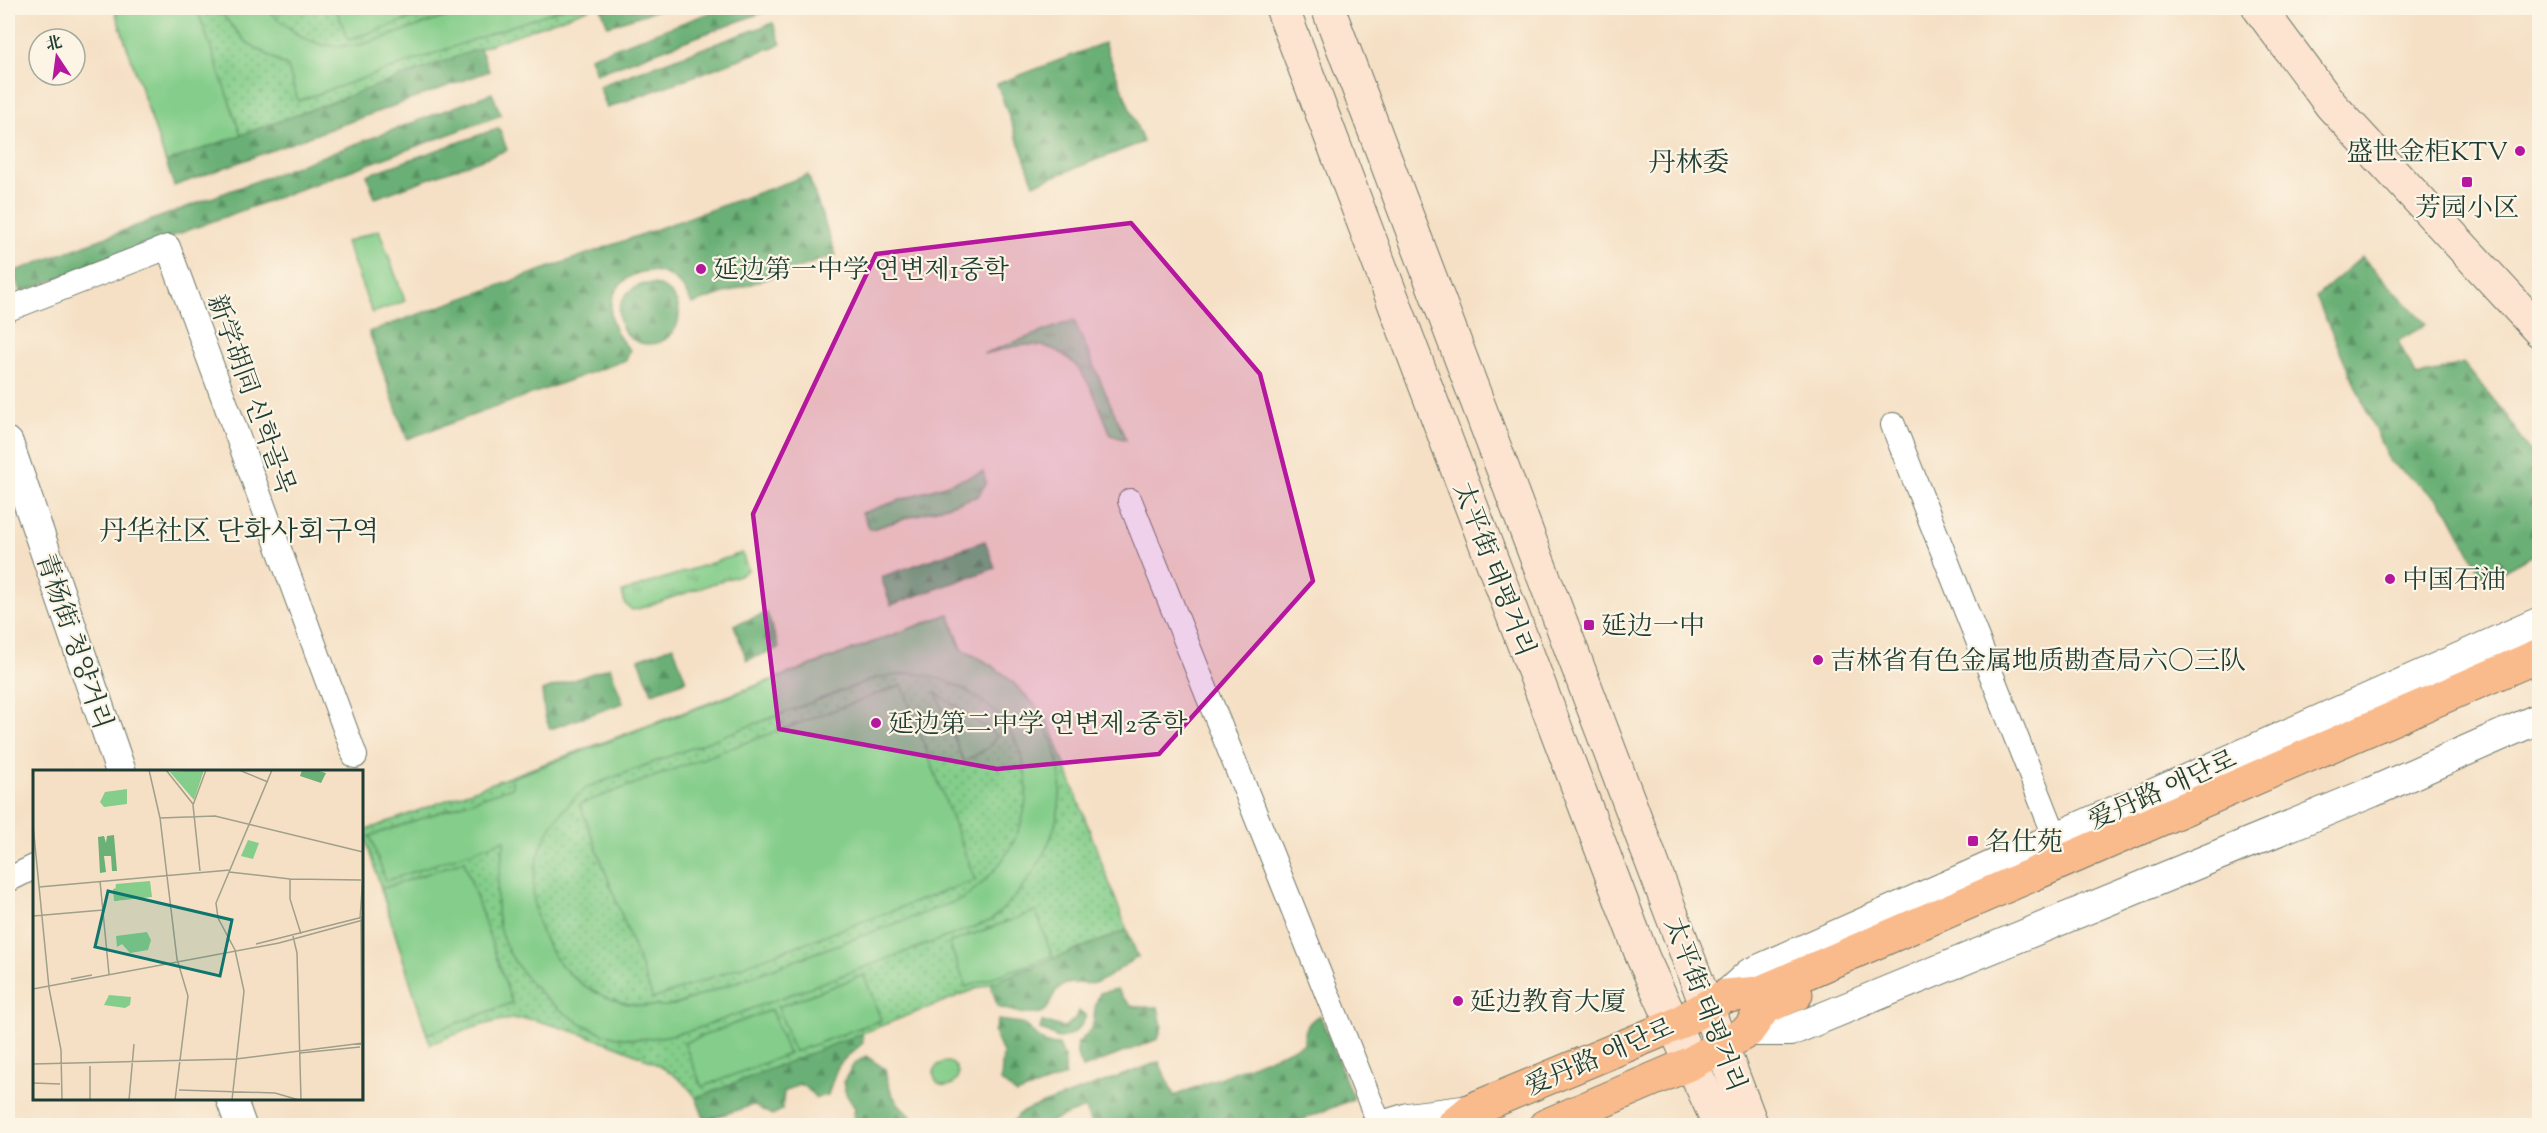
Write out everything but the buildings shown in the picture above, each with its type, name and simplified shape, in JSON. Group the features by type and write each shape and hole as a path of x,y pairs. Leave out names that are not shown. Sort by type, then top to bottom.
{"main road":[{"name":"太平街 태평거리","path":"1282,8 1643,958 1720,1125"},
{"name":"太平街 태평거리","path":"1328,8 1716,1002 1735,1039 1752,1125"},
{"path":"2259,8 2331,105 2540,331"},
{"name":"爱丹路 애단로","path":"1462,1118 1675,1025 1716,1002 1759,993 2540,655"},
{"name":"爱丹路 애단로","path":"1545,1125 1691,1063 1735,1039 1764,1008 2540,676"},
{"path":"1593,1059 1609,1098"}],"street":[{"name":"新学胡同 신학골목","path":"8,309 168,247 355,756"},
{"path":"1893,425 2055,836"},
{"name":"青杨街 청양거리","path":"8,443 121,770"},
{"path":"1130,501 1381,1125"},
{"name":"爱丹路 애단로","path":"1716,1002 1749,974 2540,622"},
{"name":"爱丹路 애단로","path":"1735,1039 1790,1031 2372,792 2540,718"},
{"path":"8,880 33,868"},
{"path":"232,1100 241,1125"},
{"name":"爱丹路 애단로","path":"1381,1125 1408,1118 1462,1118"}],"highlighted area":[{"path":"1131,223 1260,374 1313,581 1159,754 997,769 779,729 753,514 876,254"}],"green space":[{"path":"114,8 591,8 166,162"},
{"path":"114,8 197,8 241,135 166,162"},
{"path":"217,8 264,8 301,37 322,45 338,46 361,45 472,8 564,8 298,101 288,67 246,42"},
{"path":"336,8 442,8 348,40"},
{"path":"601,8 663,8 608,26"},
{"path":"723,8 768,8 769,10 596,74 590,57"},
{"path":"773,23 781,44 607,108 599,86"},
{"path":"1104,43 1143,142 1034,184 997,84"},
{"path":"480,48 489,71 174,186 166,162"},
{"path":"492,93 501,115 21,292 13,272"},
{"path":"499,128 507,150 375,198 367,175"},
{"path":"808,175 836,255 692,304 679,283 662,273 644,272 628,278 616,291 611,308 615,328 630,350 626,360 407,439 369,332"},
{"path":"379,230 405,301 372,313 346,242"},
{"path":"2362,257 2426,324 2398,341 2417,377 2463,363 2507,416 2539,468 2539,552 2485,581 2449,513 2440,501 2389,461 2316,297"},
{"path":"649,284 666,289 674,297 679,314 674,331 666,339 649,344 632,339 624,331 619,314 624,297 632,289"},
{"path":"1074,320 1126,440 1111,435 1099,404 1083,375 1061,353 1047,347 1029,345 983,354"},
{"path":"983,472 986,483 978,496 870,529 862,513"},
{"path":"985,541 995,568 891,605 881,577"},
{"path":"742,553 748,570 742,574 638,609 632,610 625,604 622,592"},
{"path":"767,613 779,648 747,660 734,625"},
{"path":"949,614 962,649 1004,674 1046,715 1127,930 696,1098 684,1084 647,1059 599,1040 535,1020 494,1022 430,1044 363,831"},
{"path":"949,614 961,648 987,662 1007,677 1042,719 1055,750 1060,781 1058,811 1050,841 1035,870 1015,896 990,921 696,1029 660,1037 633,1039 604,1034 565,1013 530,982 516,964 505,945 497,915 498,883 505,840 386,881 370,836 513,787 511,778","holes":["914,673 957,686 989,707 1012,735 1024,767 1026,801 1016,836 995,869 962,899 674,1005 628,1003 590,989 560,964 541,932 534,895 538,857 556,820 588,787 876,678"]},
{"path":"673,646 686,681 652,693 639,659"},
{"path":"610,667 623,703 550,729 545,716 542,691"},
{"path":"902,685 975,880 653,999 580,804"},
{"path":"936,693 997,736 988,748 964,762"},
{"path":"464,861 512,1003 427,1034 381,889"},
{"path":"1036,911 1052,956 966,987 949,943"},
{"path":"1127,930 1138,957 1106,978 1094,983 1069,983 1060,987 1047,1008 1040,1013 1024,1014 998,1007 990,983"},
{"path":"864,975 881,1020 794,1052 778,1007"},
{"path":"1117,989 1129,1004 1158,1007 1162,1026 1158,1039 1083,1068 1077,1054 1077,1044 1093,1023 1100,993"},
{"path":"771,1010 788,1054 702,1087 684,1043"},
{"path":"1079,1011 1086,1015 1084,1020 1076,1031 1068,1036 1058,1038 1040,1029 1042,1022 1064,1027 1074,1020"},
{"path":"1320,1015 1353,1099 1289,1125 1092,1125 1085,1108 1051,1121 1053,1125 1011,1125 1019,1114 1032,1108 1159,1062 1174,1096 1304,1044 1307,1027"},
{"path":"998,1020 1022,1023 1046,1044 1059,1045 1065,1059 1065,1076 1016,1094 1001,1081 1003,1053 994,1032"},
{"path":"862,1033 863,1043 840,1064 828,1095 816,1098 806,1087 798,1084 784,1092 782,1110 772,1115 753,1105 709,1119 704,1118 696,1098"},
{"path":"866,1056 885,1069 893,1095 900,1106 911,1116 908,1125 852,1125 855,1108 846,1094 843,1082 854,1064"},
{"path":"946,1062 955,1065 958,1074 955,1083 946,1086 937,1083 934,1074 937,1065"}],"place":[{"name":"盛世金柜KTV","path":"2520,151"},
{"name":"芳园小区","path":"2467,182"},
{"name":"延边第一中学 연변제1중학","path":"701,269"},
{"name":"中国石油","path":"2390,579"},
{"name":"延边一中","path":"1589,625"},
{"name":"吉林省有色金属地质勘查局六〇三队","path":"1818,660"},
{"name":"延边第二中学 연변제2중학","path":"876,723"},
{"name":"名仕苑","path":"1973,841"},
{"name":"延边教育大厦","path":"1458,1001"}],"district":[{"name":"丹林委","path":"1689,162"},
{"name":"丹华社区 단화사회구역","path":"239,530"}]}
